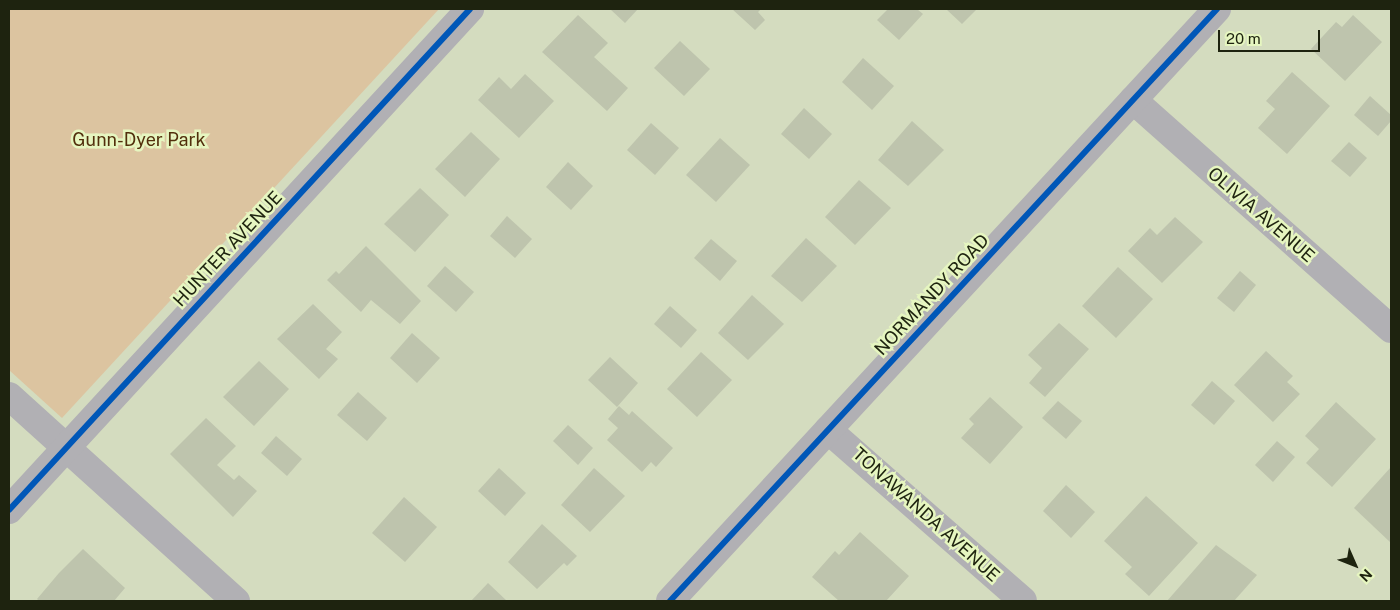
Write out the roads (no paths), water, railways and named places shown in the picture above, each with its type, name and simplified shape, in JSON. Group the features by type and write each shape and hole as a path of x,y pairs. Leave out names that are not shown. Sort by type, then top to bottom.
{"street":[{"name":"HUNTER AVENUE","path":"9,510 470,9"},
{"name":"NORMANDY ROAD","path":"670,601 1217,9"},
{"name":"OLIVIA AVENUE","path":"1133,100 1391,329"},
{"path":"9,396 236,601"},
{"name":"TONAWANDA AVENUE","path":"828,430 1023,601"}],"park label":[{"name":"Gunn-Dyer Park","path":"139,140"}]}
